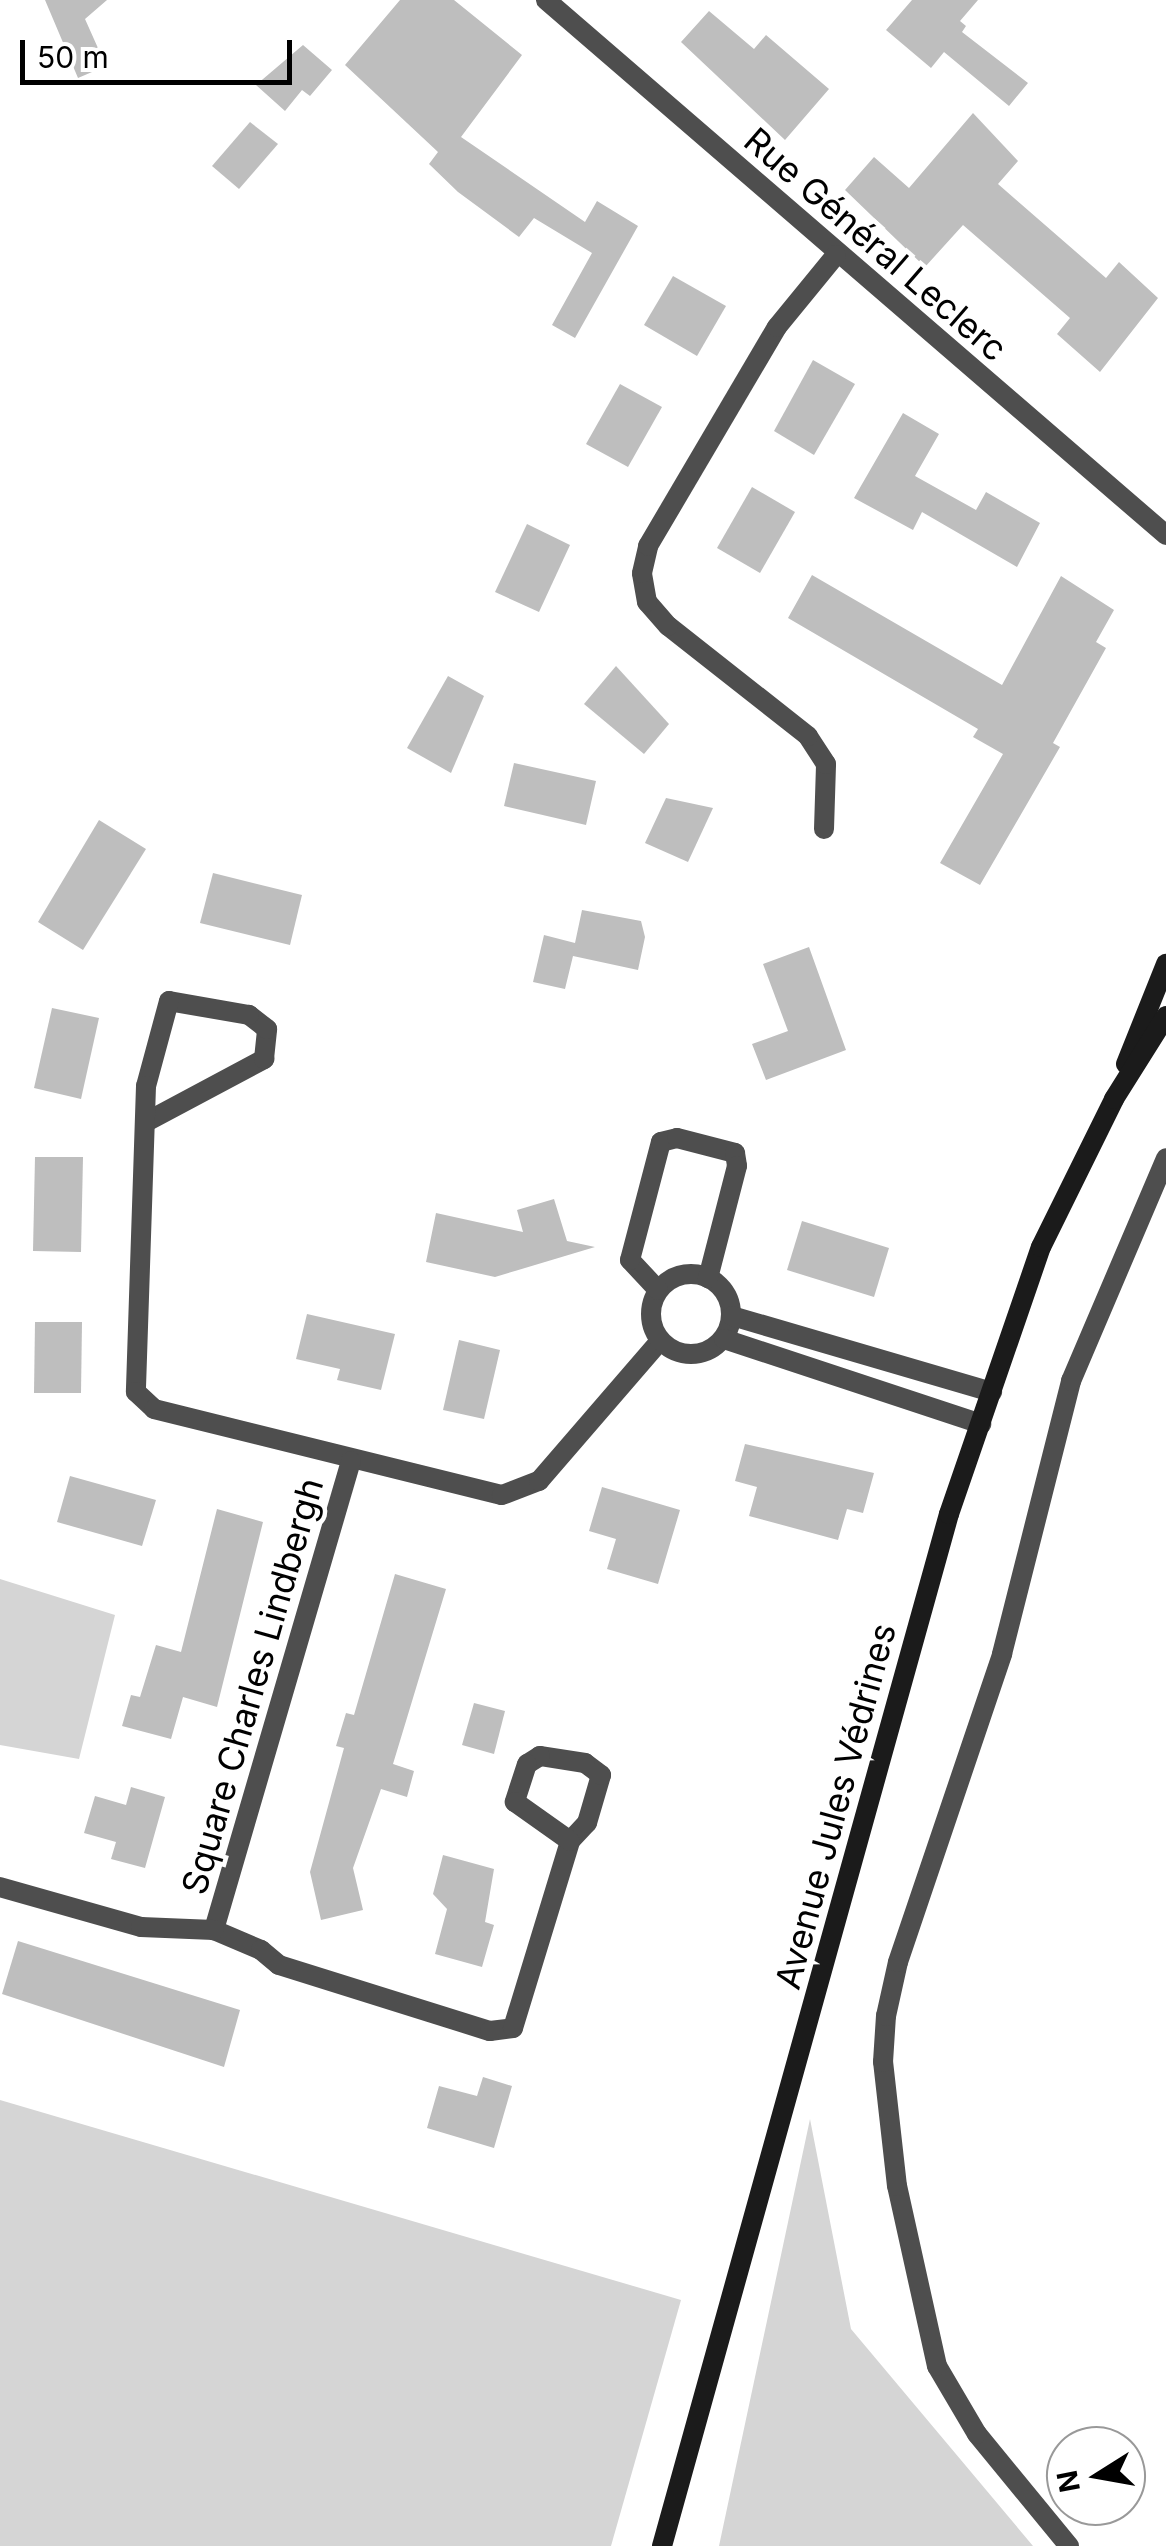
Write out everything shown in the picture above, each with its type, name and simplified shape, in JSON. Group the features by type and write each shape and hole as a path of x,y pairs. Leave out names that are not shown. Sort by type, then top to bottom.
{"main road":[{"name":"Avenue Jules Védrines","path":"662,2546 950,1514 1041,1247 1114,1099 1166,964"},
{"name":"Avenue Jules Védrines","path":"1114,1099 1166,1016"}],"street":[{"name":"Rue Général Leclerc","path":"546,0 836,255 1166,535"},
{"path":"824,829 826,764 808,736 668,626 648,602 642,573 648,546 777,327 836,255"},
{"path":"148,1122 264,1059 268,1029 249,1015 168,1001 146,1086 148,1122 136,1392 154,1409 502,1495 538,1481 660,1341"},
{"path":"658,1290 630,1260 662,1142 677,1138 735,1153 738,1166 708,1278"},
{"path":"1069,2546 977,2434 937,2366 897,2186 884,2047 898,1962 1002,1654 1070,1381 1166,1158"},
{"path":"681,1275 708,1278 727,1297 732,1316 724,1338 694,1355 660,1341 650,1316 658,1290 681,1275"},
{"path":"732,1316 992,1392"},
{"path":"724,1338 980,1424"},
{"name":"Square Charles Lindbergh","path":"214,1930 352,1461"},
{"name":"Square Charles Lindbergh","path":"0,1886 142,1927 214,1930 261,1950 278,1965 490,2030 513,2028 570,1841 587,1823 600,1775 586,1764 540,1756 527,1764 516,1802 570,1841"}],"shaded area":[{"path":"0,1579 115,1615 79,1759 0,1745"},
{"path":"0,2100 681,2300 611,2546 0,2546"},
{"path":"810,2119 851,2329 1033,2546 719,2546"}],"building":[{"path":"45,0 107,0 85,19 106,66 78,78"},
{"path":"400,0 454,0 522,55 461,137 585,222 597,201 638,226 575,338 552,325 592,253 534,218 519,237 458,192 429,164 438,152 345,65"},
{"path":"912,0 978,0 960,21 966,26 962,32 1028,83 1009,106 944,52 931,68 886,30"},
{"path":"709,11 754,49 766,35 829,89 785,140 681,42"},
{"path":"303,45 332,70 310,96 302,90 285,111 256,85"},
{"path":"973,113 1018,161 998,184 1106,278 1119,262 1158,298 1100,372 1057,334 1070,318 963,225 925,267 845,190 874,157 909,188"},
{"path":"250,122 278,144 239,189 212,166"},
{"path":"673,276 726,306 697,356 644,325"},
{"path":"813,360 855,384 814,455 774,431"},
{"path":"620,384 662,407 628,467 586,444"},
{"path":"903,413 939,434 915,476 976,510 986,492 1040,523 1017,567 922,512 913,530 854,498"},
{"path":"752,487 795,512 760,573 717,548"},
{"path":"527,524 570,545 539,612 495,592"},
{"path":"812,575 1002,685 1061,576 1114,610 1096,642 1106,648 1053,743 1060,747 980,885 940,863 1003,754 973,737 978,729 788,618"},
{"path":"616,666 669,724 644,754 584,704"},
{"path":"448,676 484,696 451,773 407,748"},
{"path":"514,763 596,781 586,825 504,806"},
{"path":"666,798 713,808 688,862 645,843"},
{"path":"99,820 146,849 83,950 38,922"},
{"path":"213,873 302,895 290,945 200,923"},
{"path":"582,910 641,921 645,937 638,970 573,956 565,989 533,982 544,935 575,943"},
{"path":"809,947 846,1050 766,1080 752,1044 788,1031 763,964"},
{"path":"52,1008 99,1018 81,1099 34,1088"},
{"path":"35,1157 83,1157 81,1252 33,1251"},
{"path":"554,1199 567,1241 595,1247 495,1277 426,1262 436,1213 523,1232 517,1210"},
{"path":"802,1221 889,1248 874,1297 787,1270"},
{"path":"307,1314 395,1334 381,1390 337,1380 340,1369 296,1359"},
{"path":"35,1322 82,1322 81,1393 34,1393"},
{"path":"459,1340 500,1350 484,1419 443,1410"},
{"path":"745,1444 874,1473 863,1513 847,1509 838,1540 749,1516 757,1487 735,1481"},
{"path":"70,1476 156,1500 142,1546 57,1522"},
{"path":"602,1487 680,1510 658,1584 607,1569 616,1539 589,1531"},
{"path":"217,1509 263,1522 217,1707 183,1697 171,1739 122,1726 131,1695 140,1697 156,1645 181,1652"},
{"path":"395,1574 446,1589 393,1764 414,1771 407,1797 381,1789 353,1868 363,1910 321,1920 310,1872 344,1748 336,1746 346,1713 354,1715"},
{"path":"474,1703 505,1711 494,1754 462,1745"},
{"path":"131,1787 165,1797 145,1868 111,1859 116,1842 84,1833 95,1796 126,1805"},
{"path":"443,1855 494,1869 485,1922 494,1925 482,1967 435,1954 447,1909 433,1894"},
{"path":"18,1941 240,2010 224,2067 2,1994"},
{"path":"483,2077 512,2086 494,2148 427,2128 439,2086 477,2096"}]}
